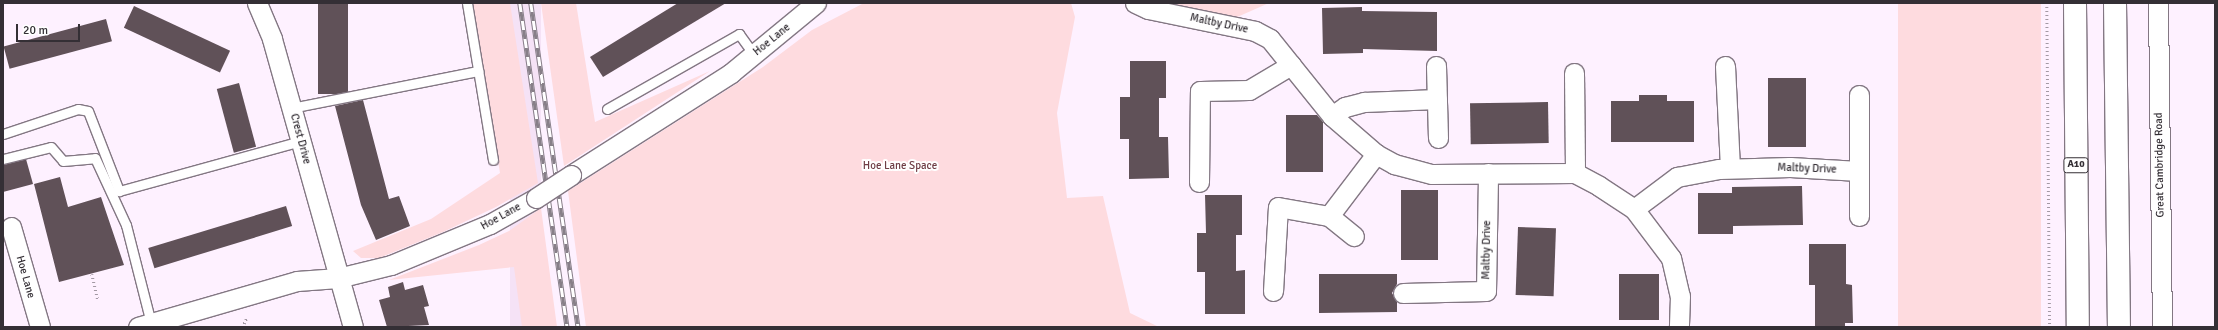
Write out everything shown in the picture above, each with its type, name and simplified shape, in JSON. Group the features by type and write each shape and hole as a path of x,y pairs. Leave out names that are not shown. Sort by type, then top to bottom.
{"highway":[{"name":"A10","path":"2075,3 2078,327"},
{"path":"2115,3 2119,327"}],"street":[{"name":"Crest Drive","path":"257,3 272,39 353,327"},
{"name":"Hoe Lane","path":"144,325 297,281 338,278 391,266 453,242 490,224 536,198 731,73 816,3"},
{"name":"Maltby Drive","path":"1135,3 1148,9 1254,31 1270,39 1332,116 1376,154 1394,164 1432,174 1575,173"},
{"name":"Great Cambridge Road","path":"2158,3 2162,327"},
{"path":"1199,182 1200,91 1249,90 1291,65"},
{"path":"1436,66 1438,138"},
{"path":"1725,66 1730,168"},
{"path":"1574,73 1575,173 1634,209 1671,258 1680,296 1679,327"},
{"path":"1859,95 1859,216"},
{"path":"1332,116 1345,107 1364,102 1437,98"},
{"path":"1330,216 1376,154"},
{"name":"Maltby Drive","path":"1634,209 1677,177 1730,168 1790,167 1859,171"},
{"name":"Maltby Drive","path":"1403,293 1486,291 1488,173"},
{"path":"1273,291 1278,207 1330,216 1354,236"},
{"name":"Hoe Lane","path":"11,227 40,327"}],"lane":[{"path":"467,3 494,160"},
{"path":"607,109 739,34 754,55"},
{"path":"291,108 478,71"},
{"path":"3,134 78,109 88,110 119,191 300,141"},
{"path":"3,159 51,147 62,161 95,158 126,226 144,325"}],"path":[{"path":"2046,3 2050,327"},
{"path":"92,274 98,299"},
{"path":"242,327 250,312"}],"shaded area":[{"path":"510,3 541,3 541,327 510,327"}],"green space":[{"path":"472,3 510,3 538,183 496,207 443,232 379,258 361,258 353,251 431,219 500,173"},
{"path":"541,3 576,3 595,122 710,71 564,166"},
{"name":"Hoe Lane Space","path":"864,3 1071,3 1075,17 1057,113 1067,198 1103,196 1130,313 1159,327 586,327 568,191 763,67 812,30"},
{"path":"1170,3 1269,3 1235,18"},
{"path":"1898,3 2041,3 2041,327 1898,327"},
{"path":"541,208 557,327 522,327 514,267 389,280 479,245 509,231"}],"building":[{"path":"318,3 348,3 348,94 318,94"},
{"path":"678,3 726,3 603,77 590,57"},
{"path":"134,6 230,51 220,73 124,28"},
{"path":"1362,7 1362,11 1437,12 1437,51 1363,49 1363,53 1323,54 1322,8"},
{"path":"106,19 112,41 10,69 4,46"},
{"path":"1130,61 1166,61 1166,98 1159,98 1159,137 1168,137 1169,178 1129,179 1129,139 1120,139 1120,97 1130,97"},
{"path":"1768,78 1806,78 1806,147 1768,147"},
{"path":"239,83 256,147 234,153 217,89"},
{"path":"1639,95 1667,95 1667,101 1694,101 1694,142 1611,142 1611,101 1639,101"},
{"path":"363,100 389,199 399,196 410,226 376,240 361,205 335,106"},
{"path":"1548,102 1549,143 1471,144 1470,103"},
{"path":"1286,115 1317,115 1323,122 1323,172 1286,172"},
{"path":"26,159 33,184 3,192 3,165"},
{"path":"60,177 68,207 101,197 124,265 59,282 34,184"},
{"path":"1802,186 1803,225 1733,226 1733,234 1698,234 1698,193 1732,193 1732,187"},
{"path":"1401,190 1438,190 1438,260 1401,260"},
{"path":"1205,195 1242,195 1242,235 1236,235 1236,271 1245,270 1245,314 1205,314 1205,272 1197,272 1197,233 1206,233"},
{"path":"286,206 292,226 154,268 148,248"},
{"path":"1518,227 1556,228 1554,296 1516,295"},
{"path":"1809,244 1846,244 1846,284 1852,285 1853,323 1845,323 1845,327 1815,327 1815,285 1809,285"},
{"path":"1319,274 1397,274 1397,284 1392,293 1397,302 1397,312 1319,313"},
{"path":"1619,274 1659,274 1659,320 1619,320"},
{"path":"403,282 405,290 423,285 429,306 424,307 429,325 387,327 379,300 390,297 388,287"}],"railway":[{"path":"520,3 567,327"},
{"path":"531,3 578,327"}]}
